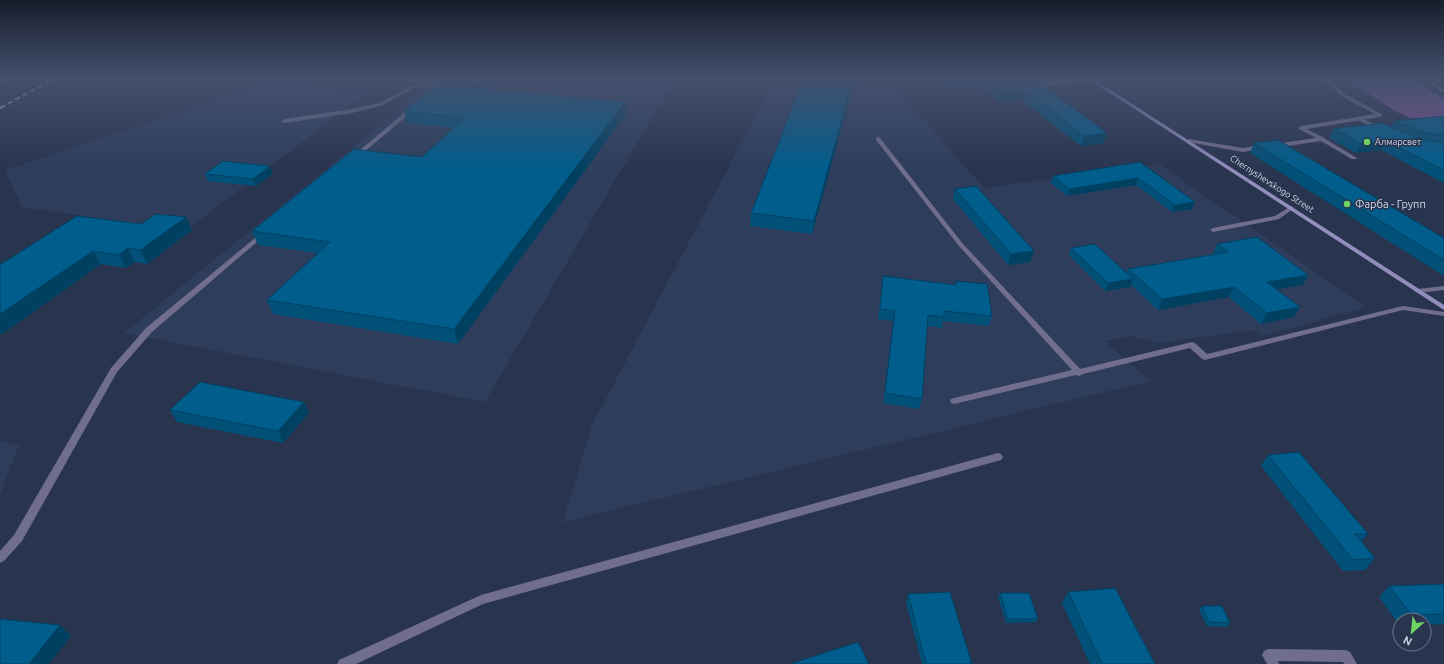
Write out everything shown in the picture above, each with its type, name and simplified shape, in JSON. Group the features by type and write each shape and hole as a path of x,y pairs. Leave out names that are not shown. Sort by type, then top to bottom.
{"main road":[{"name":"Chernyshevskogo Street","path":"1137,109 1444,308"}],"street":[{"path":"284,121 360,109"},
{"path":"347,163 412,109"},
{"path":"1354,158 1301,128 1380,115 1369,109"},
{"path":"1358,118 1385,132"},
{"path":"878,139 961,245 1079,373"},
{"path":"1189,142 1218,145 1243,150 1322,140"},
{"path":"1213,230 1277,218 1291,208"},
{"path":"0,558 18,538 114,370 149,330 269,229"},
{"path":"1418,291 1444,288"},
{"path":"954,401 1079,373 1192,345 1205,357 1403,308 1444,314"},
{"path":"343,664 481,600 998,457"},
{"path":"1273,664 1268,655 1346,656 1351,664"}],"shaded area":[{"path":"190,109 345,109 185,231 22,207 5,170"},
{"path":"400,109 657,109 485,402 124,333"},
{"path":"759,109 914,109 984,188 1159,164 1366,307 1264,336 1255,330 1158,343 1130,336 1105,341 1151,381 563,522 592,425"},
{"path":"1392,109 1444,109 1444,118 1410,118"},
{"path":"0,440 19,445 0,495"}],"building":[{"path":"407,109 620,109 454,329 267,300 330,242 252,231 354,149 422,157 464,118 404,111"},
{"path":"792,109 845,109 814,221 751,213"},
{"path":"1050,109 1075,109 1107,133 1084,136"},
{"path":"1444,116 1444,135 1427,133 1394,121"},
{"path":"1382,123 1414,137 1444,142 1444,170 1386,141 1362,144 1334,129"},
{"path":"1278,140 1444,238 1444,260 1254,143"},
{"path":"223,161 270,166 253,179 205,174"},
{"path":"1140,162 1195,202 1175,205 1138,178 1069,189 1053,176"},
{"path":"976,186 1034,251 1011,254 955,189"},
{"path":"156,214 186,217 140,250 128,248 119,255 93,251 0,314 0,263 1,264 77,216 141,224"},
{"path":"1257,237 1308,275 1267,282 1300,307 1267,313 1234,287 1162,299 1128,269 1228,252 1217,244"},
{"path":"1095,244 1133,279 1108,283 1071,248"},
{"path":"883,276 956,285 956,281 987,284 992,316 944,311 944,317 928,315 922,399 885,393 895,311 880,309"},
{"path":"200,382 304,402 278,431 170,410"},
{"path":"1299,452 1368,534 1355,534 1375,558 1353,560 1268,455"},
{"path":"1444,584 1444,614 1432,614 1432,612 1410,612 1389,586"},
{"path":"1115,588 1155,664 1102,664 1068,592"},
{"path":"950,592 972,664 926,664 908,594"},
{"path":"1000,593 1029,593 1038,619 1008,619"},
{"path":"1202,606 1222,606 1230,623 1209,622"},
{"path":"0,619 60,625 29,664 0,664"},
{"path":"858,642 869,664 790,664"}],"place":[{"name":"Алмарсвет","path":"1367,142"},
{"name":"Фарба - Групп","path":"1347,204"}]}
